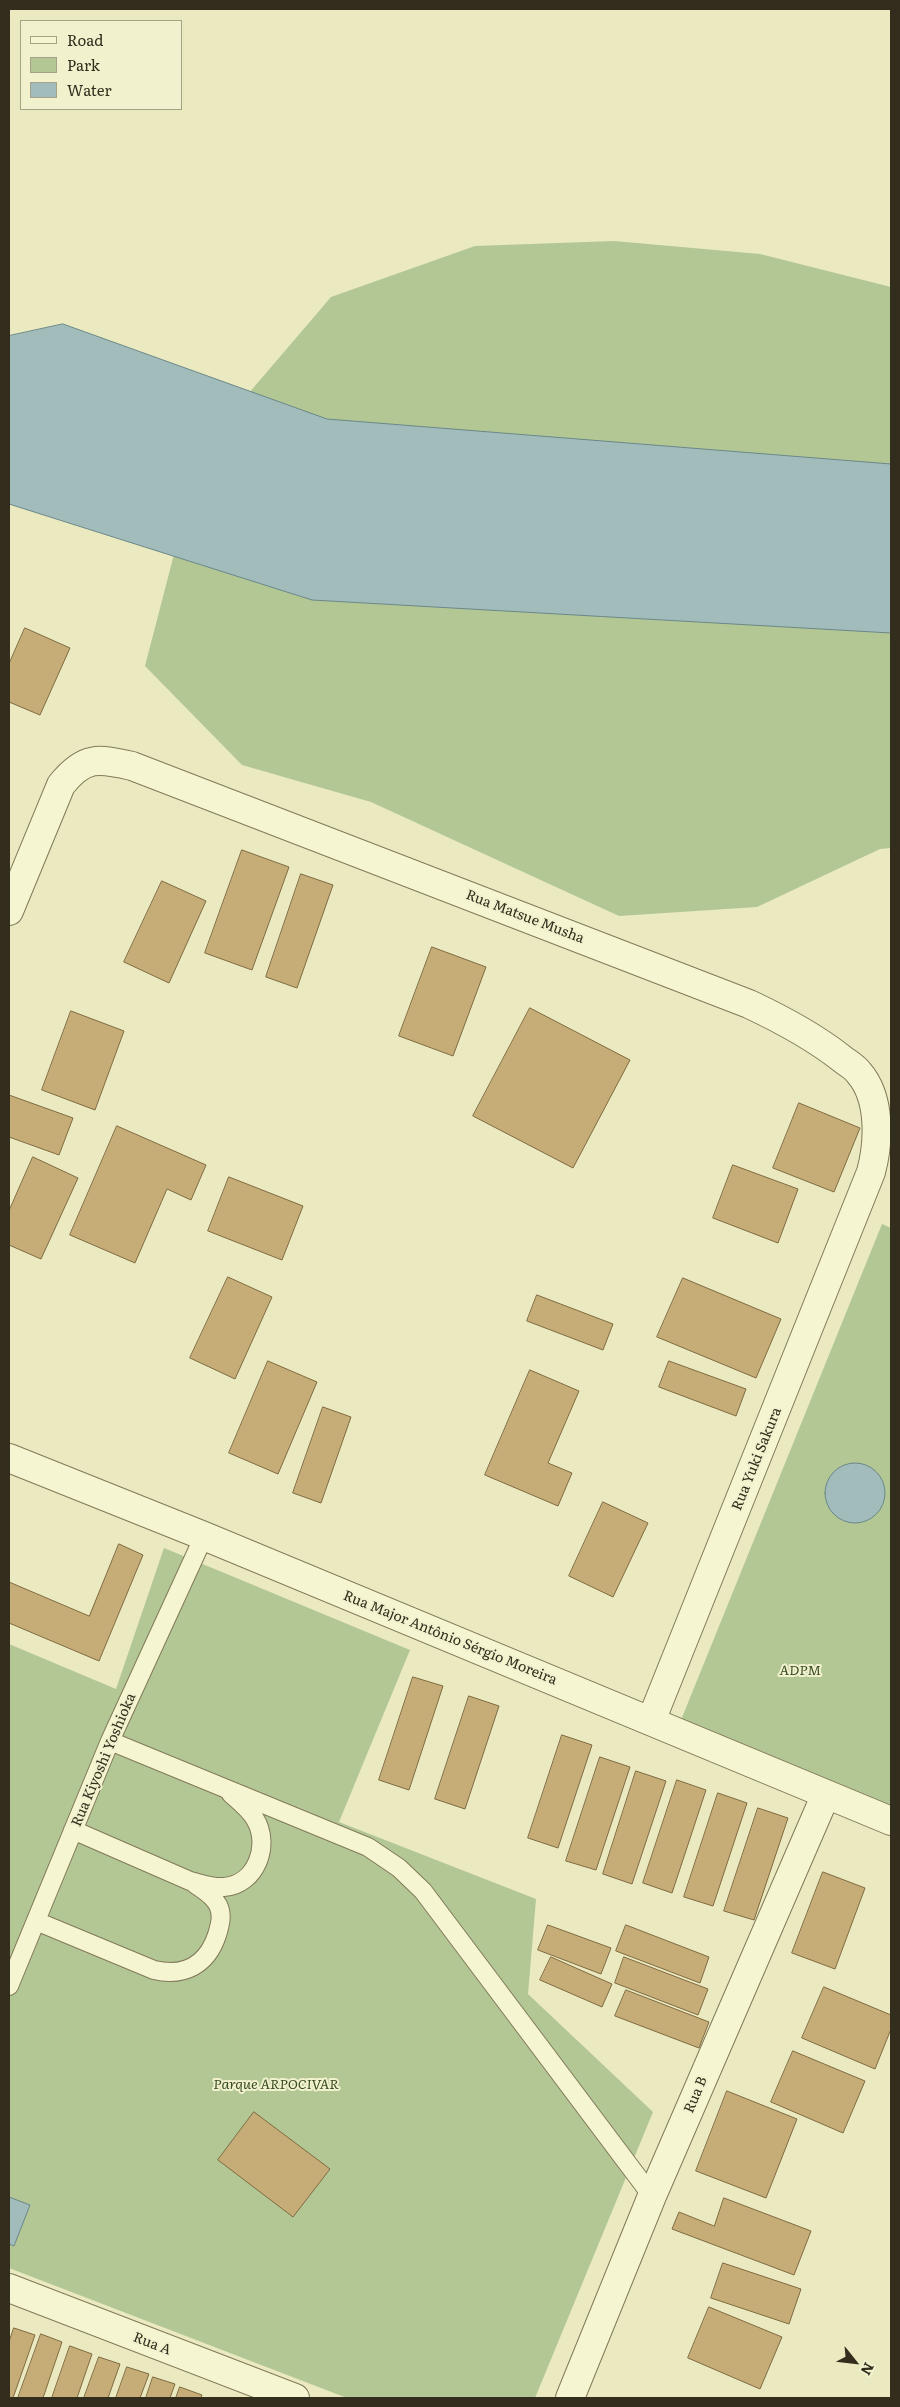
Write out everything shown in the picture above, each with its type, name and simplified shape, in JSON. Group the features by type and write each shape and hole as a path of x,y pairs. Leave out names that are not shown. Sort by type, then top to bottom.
{"street":[{"name":"Rua Matsue Musha","path":"9,911 61,785 74,769 88,762 109,760 132,766 749,1004 821,1042 859,1073 871,1093 876,1116 876,1153 863,1197"},
{"name":"Rua Yuki Sakura","path":"651,1721 863,1197"},
{"name":"Rua Major Antônio Sérgio Moreira","path":"9,1458 204,1536 891,1820"},
{"name":"Rua B","path":"570,2398 652,2196 826,1794"},
{"name":"Rua A","path":"9,2288 295,2398"}],"lane":[{"name":"Rua Kiyoshi Yoshioka","path":"9,1986 110,1742 204,1536"},
{"path":"110,1742 368,1847 400,1868 423,1891 652,2196"},
{"path":"73,1830 190,1881 210,1886 226,1887 241,1882 251,1875 258,1865 262,1847 255,1819 228,1790"},
{"path":"36,1921 154,1970 167,1973 181,1971 195,1967 207,1957 214,1943 221,1915 212,1896 190,1881"}],"green space":[{"path":"614,241 760,254 891,287 891,848 880,849 757,907 619,916 371,802 242,765 145,666 179,535 237,407 331,297 475,246"},
{"name":"ADPM","path":"882,1224 891,1228 891,1807 681,1720"},
{"name":"Parque ARPOCIVAR","path":"164,1548 410,1650 339,1822 536,1899 528,1994 653,2112 535,2398 347,2398 9,2268 9,1644 116,1689"}],"water":[{"path":"63,324 327,419 891,464 891,633 312,600 9,504 9,336"},
{"path":"849,1463 861,1463 872,1468 880,1476 885,1487 883,1505 872,1518 861,1523 849,1523 838,1518 830,1510 825,1499 825,1487 830,1476 838,1468"},
{"path":"9,2197 30,2205 14,2246 9,2244"}],"building":[{"path":"25,628 70,648 40,715 9,702 9,664"},
{"path":"242,850 289,867 252,970 205,953"},
{"path":"301,874 333,885 297,988 266,977"},
{"path":"162,881 206,901 169,983 124,962"},
{"path":"432,947 486,967 453,1056 399,1036"},
{"path":"530,1008 630,1060 573,1168 473,1116"},
{"path":"71,1011 124,1031 95,1110 42,1090"},
{"path":"9,1095 73,1118 59,1155 9,1137"},
{"path":"799,1103 860,1128 834,1192 773,1168"},
{"path":"117,1126 206,1165 191,1200 167,1189 135,1263 70,1235"},
{"path":"33,1157 78,1178 41,1259 9,1245 9,1211"},
{"path":"733,1165 798,1189 778,1243 713,1218"},
{"path":"229,1177 303,1206 282,1260 208,1231"},
{"path":"228,1277 272,1297 235,1379 190,1358"},
{"path":"683,1278 781,1319 756,1378 657,1337"},
{"path":"537,1295 613,1324 603,1350 527,1321"},
{"path":"268,1361 317,1382 278,1474 229,1453"},
{"path":"669,1361 746,1389 736,1416 659,1387"},
{"path":"530,1370 579,1391 548,1463 572,1473 558,1506 485,1475"},
{"path":"323,1407 351,1417 321,1503 293,1493"},
{"path":"603,1502 648,1523 613,1597 569,1576"},
{"path":"119,1544 143,1555 99,1661 9,1623 9,1582 89,1616"},
{"path":"413,1677 443,1686 409,1790 379,1780"},
{"path":"469,1696 499,1706 465,1809 435,1799"},
{"path":"562,1735 592,1745 558,1848 528,1838"},
{"path":"600,1757 630,1767 596,1870 566,1861"},
{"path":"636,1771 666,1781 632,1884 603,1874"},
{"path":"677,1780 706,1790 672,1893 643,1883"},
{"path":"718,1793 747,1803 713,1906 684,1897"},
{"path":"758,1808 788,1818 754,1920 724,1911"},
{"path":"823,1872 865,1888 835,1969 792,1953"},
{"path":"548,1925 611,1948 601,1974 538,1950"},
{"path":"626,1925 709,1957 700,1983 616,1951"},
{"path":"551,1957 612,1984 602,2007 540,1980"},
{"path":"624,1957 708,1989 698,2015 615,1983"},
{"path":"824,1987 891,2015 891,2029 875,2069 802,2038"},
{"path":"626,1990 709,2022 699,2048 615,2016"},
{"path":"793,2051 865,2081 843,2133 771,2102"},
{"path":"727,2091 797,2119 766,2198 696,2171"},
{"path":"254,2112 330,2169 293,2217 218,2160"},
{"path":"724,2198 811,2231 794,2275 672,2229 679,2212 714,2226"},
{"path":"723,2263 801,2289 789,2324 711,2298"},
{"path":"709,2307 782,2337 760,2389 688,2358"},
{"path":"14,2328 35,2335 13,2398 9,2398 9,2342"},
{"path":"41,2334 62,2342 43,2398 18,2398"},
{"path":"70,2346 92,2354 77,2398 52,2398"},
{"path":"99,2357 120,2364 108,2398 84,2398"},
{"path":"127,2367 149,2374 140,2398 116,2398"},
{"path":"153,2377 175,2384 170,2398 146,2398"},
{"path":"180,2387 202,2395 201,2398 176,2398"}]}
